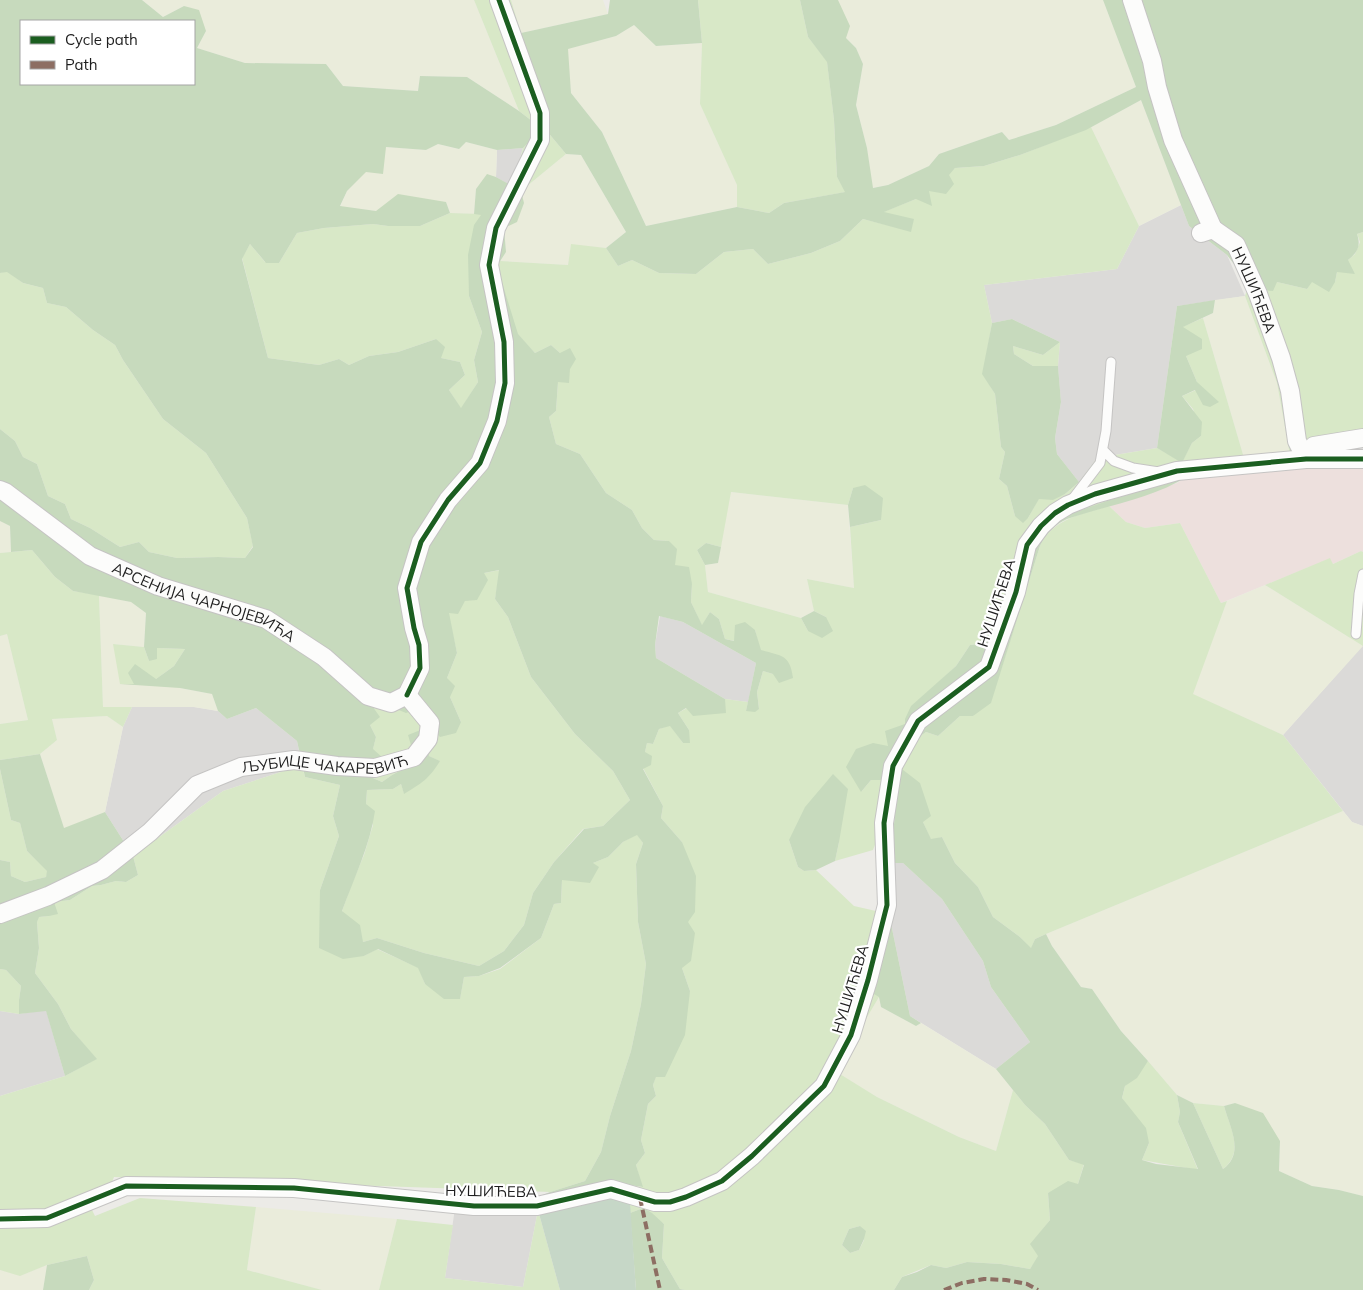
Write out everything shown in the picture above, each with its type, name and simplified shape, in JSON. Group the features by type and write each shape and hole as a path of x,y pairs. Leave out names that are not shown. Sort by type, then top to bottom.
{"street":[{"path":"407,695 420,668 419,644 414,628 407,588 421,542 448,500 480,463 498,421 505,383 504,342 489,265 496,228 540,140 540,112 499,0"},
{"name":"НУШИЋЕВА","path":"1132,0 1152,61 1157,87 1174,140 1207,231 1236,246 1258,294 1282,358 1290,390 1298,442 1306,458"},
{"path":"1306,458 1314,446 1363,438"},
{"name":"НУШИЋЕВА","path":"0,1219 47,1218 126,1186 294,1188 474,1206 537,1206 611,1189 655,1202 670,1202 722,1181 752,1156 824,1086 851,1035 868,980 887,904 884,823 893,766 918,721 989,667 1016,592 1027,545 1041,526 1055,513 1068,505 1095,494 1177,471 1306,458 1363,460"},
{"name":"АРСЕНИЈА ЧАРНОЈЕВИЋА","path":"0,490 90,556 158,586 266,619 324,657 368,696 391,703 407,695"},
{"name":"ЉУБИЦЕ ЧАКАРЕВИЋ","path":"0,914 48,896 102,870 150,832 197,785 241,767 294,760 337,766 375,768 414,757 428,739 430,723 407,695"}],"lane":[{"name":"НУШИЋЕВА","path":"1068,505 1100,463 1106,431 1111,362"},
{"name":"НУШИЋЕВА","path":"1102,450 1114,461 1133,468 1167,474"},
{"path":"1356,634 1359,594 1363,574"}],"shaded area":[{"path":"523,148 512,186 496,177 497,150"},
{"path":"1181,205 1189,226 1227,255 1245,296 1177,306 1157,448 1097,458 1079,482 1057,454 1055,438 1061,402 1058,366 1060,342 1012,319 992,323 984,285 1117,269 1139,226"},
{"path":"1363,462 1363,552 1361,551 1333,564 1329,559 1221,603 1180,523 1145,528 1126,522 1109,506 1177,483 1188,476"},
{"path":"660,616 683,622 756,663 748,702 725,699 656,658 655,645"},
{"path":"1363,645 1363,826 1352,822 1283,735"},
{"path":"132,707 194,707 218,711 227,719 256,708 297,741 302,765 223,791 133,856 105,812 123,727"},
{"path":"893,863 903,863 942,899 983,961 991,987 1030,1042 996,1069 910,1016 889,914"},
{"path":"46,1010 65,1076 0,1096 0,1011 19,1014"},
{"path":"455,1208 538,1210 523,1287 445,1278"}],"green space":[{"path":"0,0 142,0 163,17 184,6 199,10 206,31 197,48 245,63 326,64 343,86 418,91 420,76 467,77 536,124 533,138 523,148 497,150 466,142 459,149 438,144 426,150 386,147 383,174 366,172 347,191 340,206 376,211 398,194 446,202 450,213 420,226 373,224 324,228 297,233 279,263 266,263 250,244 242,259 268,358 319,365 339,359 349,365 369,356 398,352 436,339 445,347 441,358 460,362 465,375 449,390 461,408 478,382 474,360 482,332 469,296 468,255 474,225 481,215 474,214 476,189 487,174 521,191 524,203 517,222 504,228 506,252 497,266 518,334 535,353 551,345 560,353 570,348 576,359 570,369 569,383 558,382 556,411 549,417 556,444 580,454 606,493 632,510 642,528 654,540 669,541 677,549 675,565 689,567 692,584 691,602 702,625 710,612 719,619 725,639 734,641 735,625 745,622 755,630 761,650 779,655 790,664 793,678 779,683 773,674 763,671 757,692 759,709 755,712 746,711 756,663 683,622 659,616 655,645 656,658 725,699 726,713 693,716 686,708 678,713 689,730 690,743 683,743 670,726 659,729 653,744 647,743 645,752 652,756 651,765 643,769 663,806 661,818 682,842 696,876 695,912 688,922 695,933 691,961 682,968 690,991 685,1035 665,1077 656,1077 653,1085 656,1096 648,1104 641,1140 645,1153 636,1165 643,1187 622,1184 505,1210 550,1192 585,1181 601,1152 610,1116 631,1051 641,1004 646,964 638,922 636,864 643,843 637,835 623,842 608,857 593,863 599,867 590,883 562,880 561,903 554,904 541,938 500,968 479,976 464,977 460,999 444,999 425,984 418,968 378,949 364,956 343,959 319,948 320,890 339,836 333,816 340,785 305,777 297,741 256,708 227,719 218,711 212,694 180,688 120,684 134,684 128,673 135,664 156,679 174,666 185,649 157,648 157,659 149,661 144,647 146,613 131,602 73,591 55,577 32,550 11,552 10,526 0,521 0,429 15,441 23,457 37,464 48,496 65,504 71,519 90,528 120,547 139,542 149,552 177,558 245,558 253,547 247,518 206,453 163,419 115,345 93,330 66,307 47,303 43,288 23,283 7,272 0,273","holes":["499,570 495,599 508,617 531,677 575,734 613,771 630,800 603,826 584,829 554,862 533,893 524,925 504,951 479,966 424,953 377,938 363,942 360,925 342,911 366,849 373,824 375,811 366,804 367,790 393,789 401,784 404,794 425,780 440,761 429,756 423,729 408,735 416,762 382,782 366,775 383,758 373,749 376,737 370,725 380,717 370,703 394,708 406,713 414,710 440,737 456,733 461,722 450,697 455,686 447,678 457,653 449,613 458,614 465,601 477,600 488,580 484,573"]},
{"path":"142,0 474,0 519,111 467,77 420,76 418,91 343,86 326,64 245,63 197,48 206,31 184,6 163,17"},
{"path":"474,0 511,0 546,130 566,154 521,191 512,186 523,148 533,138 536,124 519,111"},
{"path":"511,0 603,0 608,14 521,33"},
{"path":"610,0 698,0 702,43 656,46 634,25 616,36 568,49 571,93 602,132 646,226 737,207 769,213 784,203 845,192 837,177 834,120 827,62 808,37 800,0 838,0 850,26 846,38 856,48 863,64 856,105 867,148 873,188 888,185 929,166 939,154 1002,132 1009,140 1056,125 1136,87 1103,0 1363,0 1363,232 1357,234 1358,248 1348,260 1355,274 1337,272 1335,282 1329,292 1312,282 1307,289 1277,282 1273,291 1261,290 1249,284 1227,255 1189,226 1141,100 1086,130 1020,155 984,166 955,168 949,175 954,184 946,194 929,191 932,206 916,199 884,212 914,219 911,232 863,219 840,241 811,253 768,264 753,249 724,252 696,274 659,273 632,260 618,266 606,248 626,232 581,155 566,154 546,130 521,33 608,14"},
{"path":"698,0 800,0 808,37 827,61 834,120 837,177 846,192 784,203 769,213 737,207 737,185 700,104 702,43"},
{"path":"838,0 1103,0 1136,87 1056,125 1009,140 1002,132 939,154 929,166 888,185 872,188 867,148 856,105 863,64 856,48 846,38"},
{"path":"634,25 656,46 702,43 700,104 737,185 737,207 646,226 602,132 571,93 567,49 616,36"},
{"path":"1141,100 1181,205 1139,226 1091,127"},
{"path":"1091,127 1139,226 1117,269 984,285 992,323 983,374 995,394 1001,447 1005,452 999,479 1007,486 1015,516 1028,518 1039,498 1065,494 1079,482 1097,458 1157,448 1182,462 1192,443 1201,436 1193,409 1182,396 1196,390 1197,382 1186,356 1182,327 1203,318 1244,458 1061,517 1037,538 1010,626 980,644 970,645 956,666 939,682 888,746 861,792 871,780 883,780 897,786 873,850 835,861 839,842 789,840 798,867 804,871 816,870 854,906 889,914 879,997 835,1071 877,1097 959,1137 996,1151 1013,1090 1025,1105 1045,1124 1069,1160 1084,1164 1078,1184 1048,1193 1050,1220 1031,1244 1039,1256 1030,1269 1001,1264 967,1262 946,1268 931,1265 902,1277 894,1290 680,1289 662,1258 664,1224 643,1208 630,1213 630,1203 622,1184 642,1187 636,1165 645,1153 641,1140 648,1104 656,1096 653,1085 690,991 682,968 688,922 682,842 661,818 663,806 643,768 645,752 647,743 653,744 659,729 670,725 683,743 689,730 678,713 687,708 725,713 725,699 748,702 746,711 759,709 757,692 763,671 773,674 760,650 755,630 735,641 725,639 719,619 710,612 702,626 691,602 692,584 675,565 669,541 654,540 642,528 632,510 606,493 580,454 556,444 549,417 556,411 560,353 551,345 535,353 517,334 497,266 500,261 568,265 571,244 606,248 618,266 632,260 659,273 696,274 724,252 753,249 768,264 811,253 840,241 863,219 911,231 883,212 916,199 955,168 984,166 1020,155","holes":["853,488 881,520 850,527 854,588 807,579 814,611 826,617 808,631 801,618 708,592 705,565 697,550 706,543 721,547 731,492 848,505","860,1226 864,1240 859,1250 850,1253 842,1245 849,1229"]},
{"path":"466,142 497,150 496,177 487,175 476,189 474,214 450,213 446,202 376,211 340,207 347,191 386,147 426,150 438,144 458,149"},
{"path":"566,154 581,155 626,232 606,248 571,245 568,265 500,261 506,252 504,228 521,191"},
{"path":"450,213 482,214 469,296 482,332 474,360 478,382 461,409 449,390 465,375 460,362 441,358 436,339 398,352 369,356 349,365 339,359 319,365 268,358 242,258 250,244 265,262 279,263 297,233 324,228 373,224 420,226"},
{"path":"1363,232 1363,438 1290,455 1277,383 1245,296 1249,284 1277,282 1307,289 1311,282 1335,282 1337,272 1355,254 1360,242 1357,234"},
{"path":"7,271 23,283 43,288 47,303 66,307 93,330 115,345 163,419 206,453 247,518 253,546 245,558 177,558 149,552 139,542 120,547 90,528 71,519 65,504 48,496 37,464 23,457 15,441 0,429 0,273"},
{"path":"1245,296 1277,383 1290,455 1244,458 1203,318 1213,313 1215,300"},
{"path":"1215,300 1213,313 1183,327 1202,339 1202,349 1186,356 1197,382 1219,402 1210,407 1203,405 1195,390 1182,396 1202,422 1201,436 1192,443 1182,463 1157,448 1177,306"},
{"path":"1012,319 1060,342 1043,355 1013,346 1014,354 1033,366 1058,366 1061,402 1055,438 1057,454 1079,482 1065,494 1053,500 1039,499 1023,523 1015,516 1007,486 999,479 1005,452 1001,447 995,394 982,374 992,323"},
{"path":"1060,342 1058,366 1033,366 1014,354 1013,346 1043,355"},
{"path":"1188,476 1154,493 1067,519 1051,530 1040,546 991,703 973,716 960,716 938,736 926,732 919,737 898,766 920,783 931,816 923,822 931,839 942,837 955,863 978,887 993,917 1020,937 1031,948 1035,939 1046,934 1052,946 1081,987 1092,989 1121,1031 1148,1061 1137,1078 1125,1086 1122,1098 1146,1128 1149,1143 1142,1160 1156,1164 1198,1169 1178,1122 1180,1112 1177,1095 1193,1103 1223,1169 1230,1163 1235,1148 1224,1106 1235,1103 1263,1113 1280,1141 1279,1171 1312,1186 1363,1196 1363,1290 894,1290 902,1277 931,1265 946,1268 967,1262 1001,1264 1030,1269 1038,1256 1030,1244 1050,1220 1048,1193 1068,1181 1078,1184 1084,1165 1069,1160 1045,1124 1025,1105 996,1069 1030,1042 991,987 983,961 942,899 903,863 893,863 892,850 897,786 883,780 871,780 861,792 846,767 856,749 873,743 888,746 885,731 905,724 905,719 911,706 956,666 970,645 980,644 982,623 1010,625 1037,538 1061,517 1168,480"},
{"path":"865,485 883,498 881,520 850,527 848,505 853,488"},
{"path":"730,492 848,505 854,588 807,579 814,611 801,618 708,592 705,565 718,563"},
{"path":"1109,506 1126,522 1145,528 1180,523 1221,603 1227,601 1193,694 1283,735 1343,811 1046,934 1035,939 1031,949 1020,937 993,917 978,887 955,863 942,837 931,840 898,766 919,737 926,732 938,736 960,716 973,716 1000,673 1040,546 1046,537 1053,529 1070,518"},
{"path":"0,521 10,526 11,552 0,553"},
{"path":"706,543 721,547 718,563 705,565 697,550"},
{"path":"32,550 55,577 73,591 99,595 103,707 132,707 123,727 107,716 52,719 57,740 40,754 0,760 0,724 28,720 7,634 0,636 0,553"},
{"path":"1361,551 1363,552 1363,646 1265,585 1330,558 1333,564"},
{"path":"500,570 495,599 508,617 531,677 575,734 613,771 630,800 603,826 583,829 554,862 533,893 524,925 504,951 479,966 424,953 377,938 363,942 342,911 364,855 373,825 366,804 367,790 393,789 401,784 404,793 439,761 429,756 428,746 416,762 382,782 366,775 376,737 370,725 369,703 414,710 461,722 450,697 447,678 457,653 448,613 465,601 484,573"},
{"path":"1265,585 1363,646 1283,735 1192,694 1227,601"},
{"path":"99,595 131,602 146,613 144,647 113,644 180,688 212,694 218,711 194,707 103,707"},
{"path":"814,611 826,617 833,631 822,638 808,631 801,618"},
{"path":"7,634 28,720 0,724 0,636"},
{"path":"113,644 144,647 149,661 157,648 185,649 174,666 156,679 134,684 120,684"},
{"path":"107,716 123,727 105,812 64,829 40,754 57,740 52,719"},
{"path":"40,754 64,828 105,812 133,856 138,875 126,882 116,881 92,886 70,900 54,902 58,914 39,917 37,922 39,948 35,973 58,1004 71,1029 97,1059 65,1076 46,1011 19,1014 21,986 6,970 0,969 0,860 10,862 11,876 25,882 46,877 47,871 27,851 20,823 11,820 0,769 0,760"},
{"path":"302,765 305,777 340,785 333,816 339,836 320,890 364,956 377,949 419,968 425,984 460,998 464,977 479,976 500,969 541,938 554,904 561,903 562,880 608,857 623,842 637,834 643,843 636,864 638,922 646,964 641,1004 631,1051 610,1116 601,1152 585,1181 550,1192 114,1177 112,1182 85,1196 95,1216 140,1198 256,1207 247,1270 322,1290 89,1290 94,1280 87,1256 47,1265 20,1276 0,1270 0,1096 65,1076 96,1059 71,1029 58,1004 35,973 39,948 38,917 49,916 54,902 70,900 92,886 116,881 126,882 138,875 133,856 223,791"},
{"path":"0,769 11,820 20,823 27,851 48,871 46,877 25,882 11,876 10,862 0,860"},
{"path":"833,774 848,789 835,861 816,870 804,871 798,867 789,840 805,807"},
{"path":"1343,811 1352,822 1363,826 1363,1196 1312,1186 1279,1171 1280,1141 1235,1103 1224,1106 1193,1103 1177,1095 1121,1031 1092,989 1081,987 1052,946 1046,934"},
{"path":"889,914 910,1016 921,1023 916,1026 881,1007 879,997 859,985"},
{"path":"0,969 6,970 21,986 19,1014 0,1011"},
{"path":"879,997 881,1007 916,1026 921,1023 996,1069 1013,1090 996,1151 959,1137 877,1097 834,1071"},
{"path":"1148,1061 1177,1095 1180,1112 1178,1122 1198,1170 1142,1160 1149,1143 1122,1098 1125,1086"},
{"path":"1193,1103 1224,1106 1235,1147 1230,1162 1223,1169"},
{"path":"609,1193 630,1203 636,1290 560,1290 538,1210"},
{"path":"256,1207 397,1219 379,1290 322,1290 247,1270"},
{"path":"643,1208 664,1224 662,1258 680,1289 685,1290 636,1290 630,1213"},
{"path":"538,1210 560,1290 379,1290 397,1219 453,1225 445,1278 523,1287"},
{"path":"860,1226 866,1231 864,1239 859,1250 850,1253 842,1245 849,1229"},
{"path":"87,1256 94,1280 89,1290 43,1290 47,1265"},
{"path":"47,1265 43,1290 0,1290 0,1270 22,1275"}],"marked path":[{"path":"640,1198 660,1290"},
{"path":"944,1290 962,1283 984,1279 1006,1280 1027,1284 1038,1290"}],"cycle path":[{"path":"407,695 420,668 419,645 407,588 421,542 448,500 480,463 497,421 505,383 504,342 489,265 496,228 540,140 540,113 499,0"},
{"path":"0,1219 47,1218 126,1186 294,1188 474,1206 537,1206 611,1189 655,1202 670,1202 722,1181 752,1156 824,1086 851,1035 868,980 887,905 884,823 893,766 918,721 989,667 1016,592 1027,545 1041,526 1055,513 1068,505 1095,494 1177,471 1306,459 1363,459"}]}
